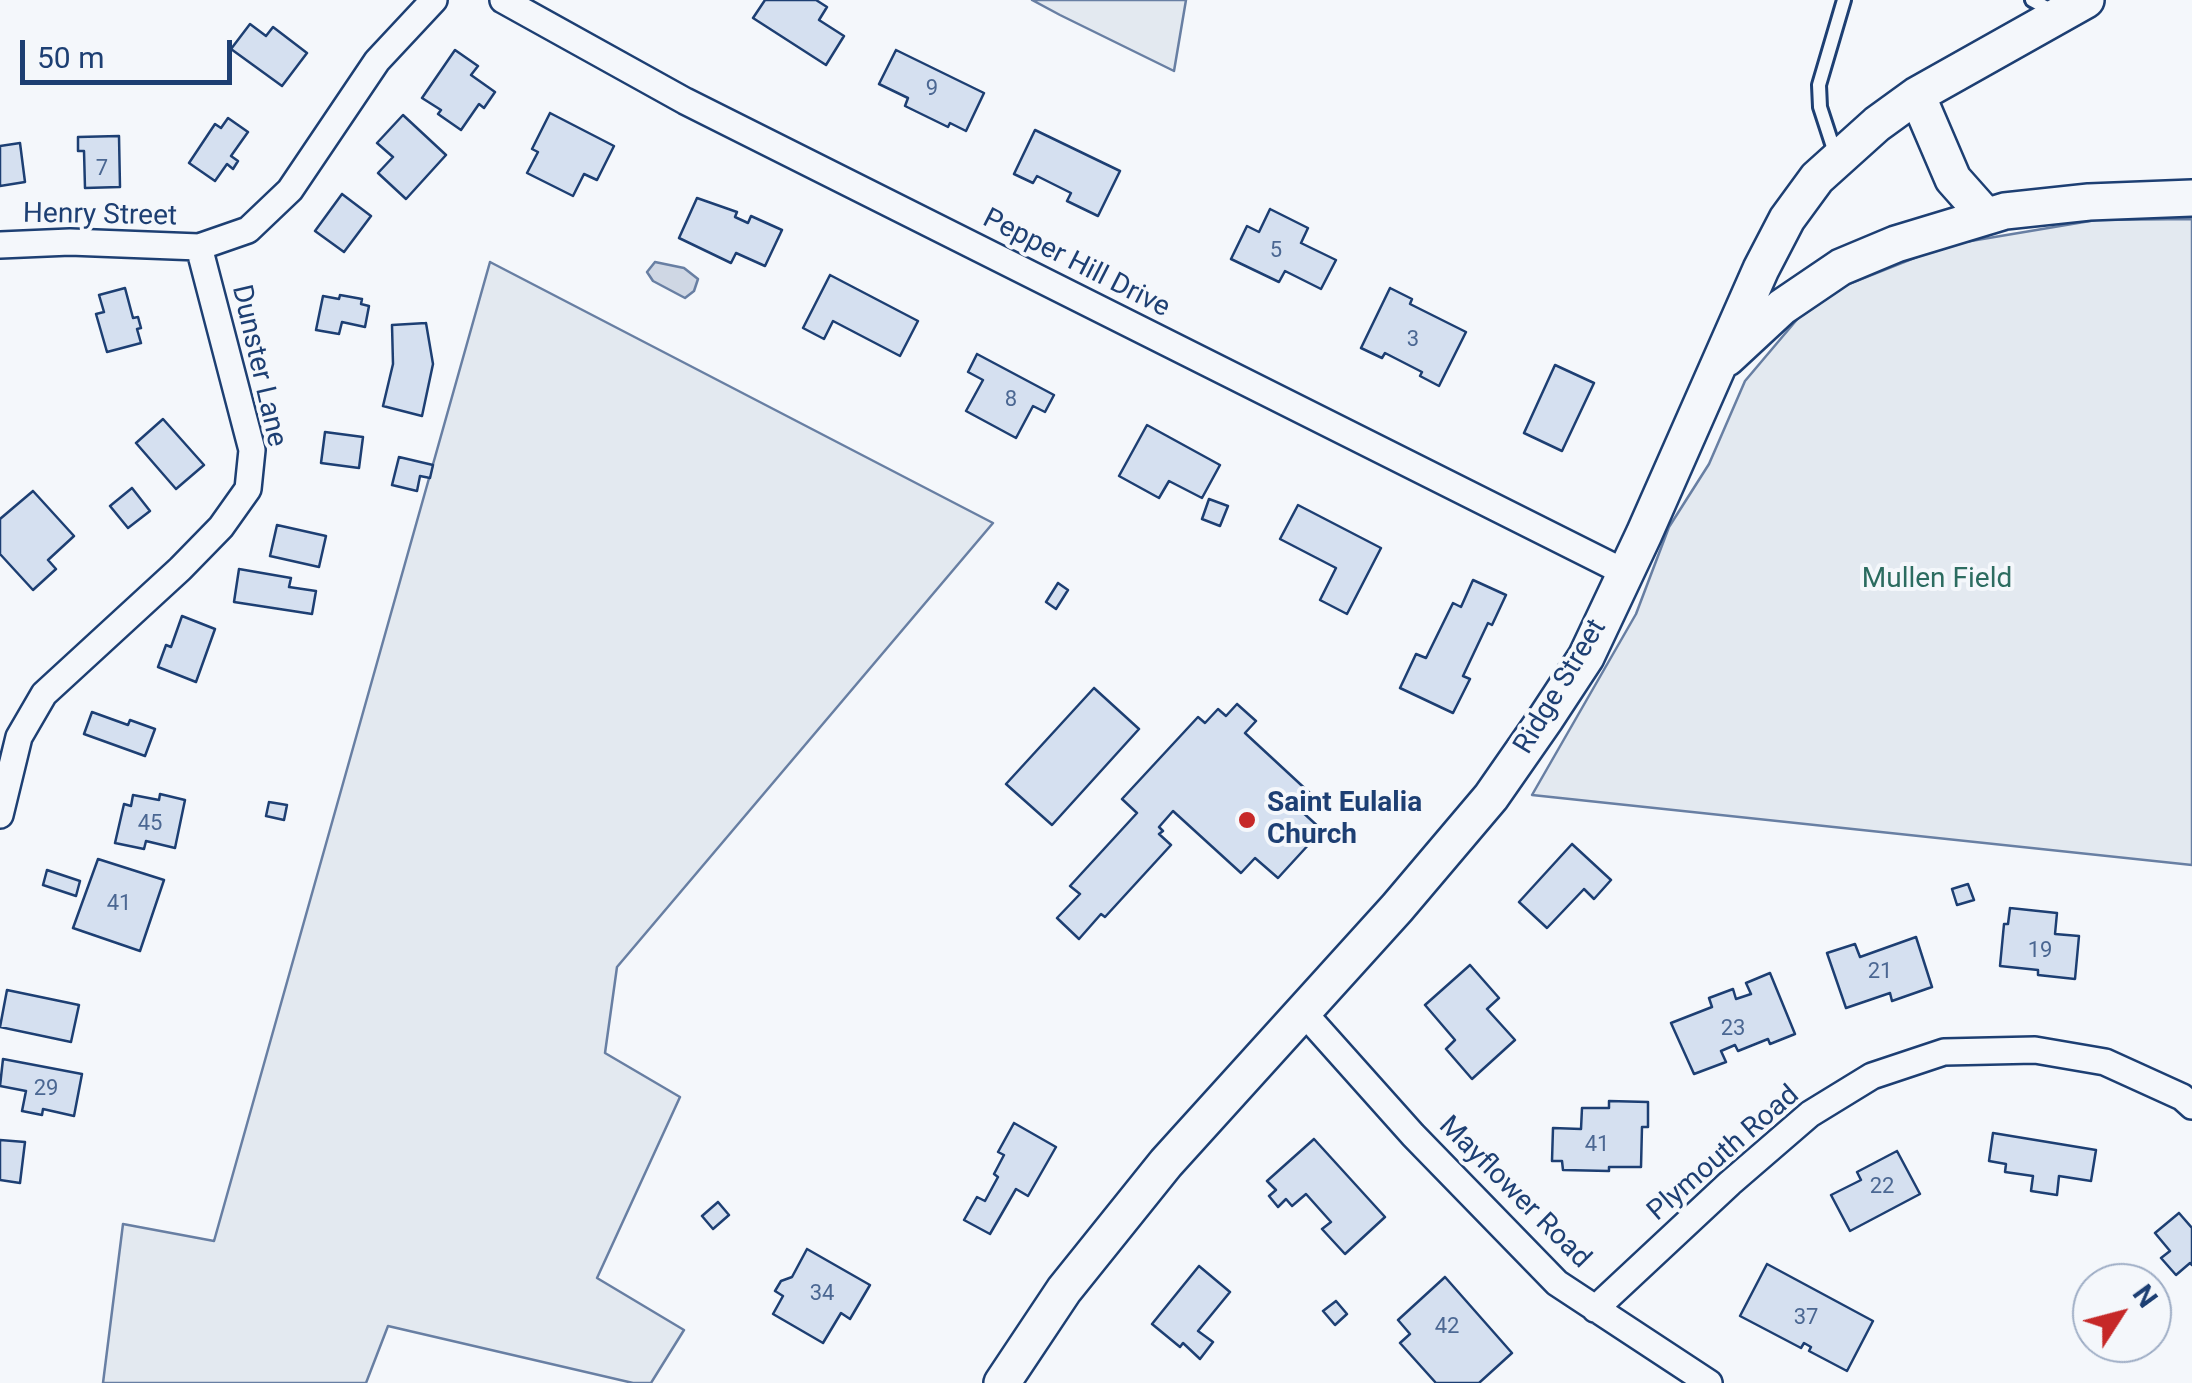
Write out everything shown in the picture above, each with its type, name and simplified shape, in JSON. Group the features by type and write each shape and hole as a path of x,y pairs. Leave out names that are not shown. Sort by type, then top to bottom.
{"main road":[{"name":"Ridge Street","path":"1002,1383 1064,1290 1166,1162 1304,1013 1492,798 1586,657 1787,219 1817,178 1837,157 1917,94 2059,5"},
{"path":"1917,94 1948,168 1970,202 1985,215"},
{"path":"1716,369 1782,307 1841,267 1896,244 1985,215 2089,202 2192,198"}],"street":[{"path":"198,248 248,230 290,190 377,61 434,0"},
{"name":"Pepper Hill Drive","path":"503,0 685,101 1626,573"},
{"name":"Henry Street","path":"0,245 70,242 198,248"},
{"name":"Dunster Lane","path":"0,814 19,737 44,694 180,570 221,527 248,489 252,450 198,248"},
{"name":"Mayflower Road","path":"1304,1013 1505,1232 1557,1283 1709,1383"},
{"name":"Plymouth Road","path":"1595,1310 1730,1182 1810,1114 1872,1076 1944,1052 2035,1050 2105,1062 2182,1097 2192,1106"}],"lane":[{"path":"1837,157 1820,106 1819,85 1844,0"}],"green space":[{"path":"1032,0 1186,0 1174,71 1060,15"},
{"name":"Mullen Field","path":"2192,219 2192,865 1532,795 1636,614 1669,527 1709,464 1745,381 1816,297 1947,245 2096,220"},
{"path":"490,262 993,523 617,967 605,1053 680,1097 597,1278 684,1330 651,1383 633,1383 388,1326 366,1383 103,1383 123,1224 214,1241"}],"shaded area":[{"path":"655,262 684,268 698,279 694,291 685,298 653,281 647,272"}],"building":[{"path":"765,0 816,0 827,7 819,20 844,36 826,65 753,18"},
{"path":"250,24 266,36 273,27 307,53 282,86 231,49"},
{"path":"455,50 478,66 471,75 495,92 484,108 479,104 461,130 422,98"},
{"path":"896,50 984,93 966,131 950,123 948,127 905,106 908,98 879,84"},
{"path":"550,113 614,146 597,180 584,174 573,196 527,173 538,152 532,149"},
{"path":"403,115 446,155 406,199 378,173 393,157 377,143"},
{"path":"228,118 248,132 231,156 238,161 233,169 227,164 215,181 189,163 215,124 221,128"},
{"path":"1035,130 1120,171 1098,216 1067,201 1071,193 1037,176 1033,183 1014,174"},
{"path":"119,136 120,187 85,188 84,151 78,151 78,137"},
{"path":"20,143 25,182 0,186 0,146"},
{"path":"342,194 371,216 344,252 315,231"},
{"path":"697,198 737,212 735,217 748,223 751,216 782,230 765,266 736,253 731,263 679,238"},
{"path":"1270,209 1308,228 1301,243 1336,260 1321,289 1285,271 1279,282 1231,259 1247,226 1259,232"},
{"path":"830,275 918,321 900,356 833,321 824,339 803,328"},
{"path":"125,288 133,318 138,317 141,343 107,352 96,314 104,312 99,295"},
{"path":"1390,288 1412,299 1410,304 1466,332 1439,386 1420,376 1422,372 1385,353 1382,358 1361,348"},
{"path":"340,295 362,299 361,304 369,306 365,327 342,322 339,334 316,330 323,296 339,299"},
{"path":"426,323 433,364 422,416 383,406 393,364 392,325"},
{"path":"977,354 1054,395 1045,412 1033,406 1016,438 966,411 983,380 968,372"},
{"path":"1555,365 1594,383 1562,451 1524,433"},
{"path":"163,419 204,465 176,489 136,443"},
{"path":"1147,425 1220,465 1202,498 1169,481 1159,498 1119,476"},
{"path":"325,432 363,437 359,468 321,463"},
{"path":"399,457 433,465 430,478 420,476 417,491 392,485"},
{"path":"132,488 150,511 128,528 110,506"},
{"path":"33,491 74,536 48,560 56,569 33,590 0,554 0,519"},
{"path":"1209,499 1228,506 1220,526 1202,519"},
{"path":"1298,505 1381,548 1347,614 1320,600 1336,568 1280,539"},
{"path":"277,525 326,536 319,567 270,556"},
{"path":"239,569 291,578 289,587 316,591 312,614 234,602"},
{"path":"1473,580 1506,595 1463,676 1470,679 1453,713 1400,688 1416,654 1426,658 1453,603 1461,607"},
{"path":"1058,583 1068,590 1056,609 1046,602"},
{"path":"182,616 215,629 196,682 158,667 166,645 171,647"},
{"path":"1094,688 1139,729 1052,825 1006,784"},
{"name":"Saint Eulalia Church","path":"1237,704 1256,721 1245,733 1312,795 1299,809 1322,830 1278,878 1255,858 1241,873 1173,811 1159,827 1163,831 1159,834 1171,845 1105,917 1101,914 1079,939 1057,918 1080,894 1070,886 1137,813 1122,799 1198,717 1205,723 1218,709 1226,716"},
{"path":"92,712 128,725 130,720 155,729 145,756 84,734"},
{"path":"160,794 185,800 175,848 146,841 144,849 115,843 124,804 131,806 133,795 159,800"},
{"path":"269,802 287,805 284,820 266,816"},
{"path":"1572,844 1611,880 1594,899 1584,889 1547,928 1519,902"},
{"path":"98,859 164,880 140,951 73,928"},
{"path":"47,870 80,881 76,896 43,885"},
{"path":"1968,884 1974,900 1957,905 1952,889"},
{"path":"2010,908 2057,913 2055,934 2079,936 2075,979 2000,966 2004,924 2008,924"},
{"path":"1916,937 1932,987 1892,1001 1890,993 1846,1008 1827,953 1855,944 1860,957"},
{"path":"1470,965 1499,998 1487,1009 1515,1040 1472,1079 1446,1049 1455,1040 1425,1005"},
{"path":"1770,973 1795,1034 1738,1051 1735,1045 1721,1051 1726,1062 1694,1074 1671,1023 1712,1007 1709,998 1733,989 1736,999 1751,994 1746,983"},
{"path":"7,990 79,1005 71,1042 0,1027"},
{"path":"3,1059 82,1074 74,1116 43,1109 42,1115 22,1111 26,1091 0,1086"},
{"path":"1609,1101 1648,1102 1648,1127 1642,1127 1641,1167 1563,1170 1562,1161 1552,1161 1553,1128 1581,1129 1582,1108 1609,1108"},
{"path":"1014,1123 1056,1147 1028,1196 1016,1189 990,1234 964,1220 977,1197 985,1201 998,1177 994,1174 1004,1155 998,1152"},
{"path":"1993,1133 2096,1150 2091,1181 2059,1176 2057,1195 2031,1191 2033,1176 2005,1172 2006,1164 1989,1161"},
{"path":"1314,1139 1385,1217 1345,1254 1322,1229 1331,1222 1306,1194 1292,1206 1286,1199 1278,1207 1269,1196 1276,1190 1267,1181"},
{"path":"0,1140 25,1142 20,1183 0,1180"},
{"path":"1897,1151 1920,1194 1850,1231 1831,1195 1861,1180 1857,1172"},
{"path":"718,1202 729,1215 713,1229 702,1216"},
{"path":"2179,1213 2192,1228 2192,1265 2176,1275 2172,1263 2161,1258 2170,1251 2155,1233"},
{"path":"807,1249 870,1285 850,1319 841,1313 823,1343 773,1314 783,1296 775,1291 781,1281 792,1277"},
{"path":"1767,1264 1873,1321 1847,1371 1809,1351 1811,1347 1804,1343 1801,1348 1740,1316"},
{"path":"1199,1266 1230,1292 1198,1331 1213,1342 1200,1359 1152,1324"},
{"path":"1445,1277 1512,1353 1479,1383 1436,1383 1400,1343 1410,1334 1398,1320"},
{"path":"1336,1301 1347,1314 1335,1325 1323,1311"}],"place":[{"name":"Saint Eulalia Church","path":"1247,820"}]}
